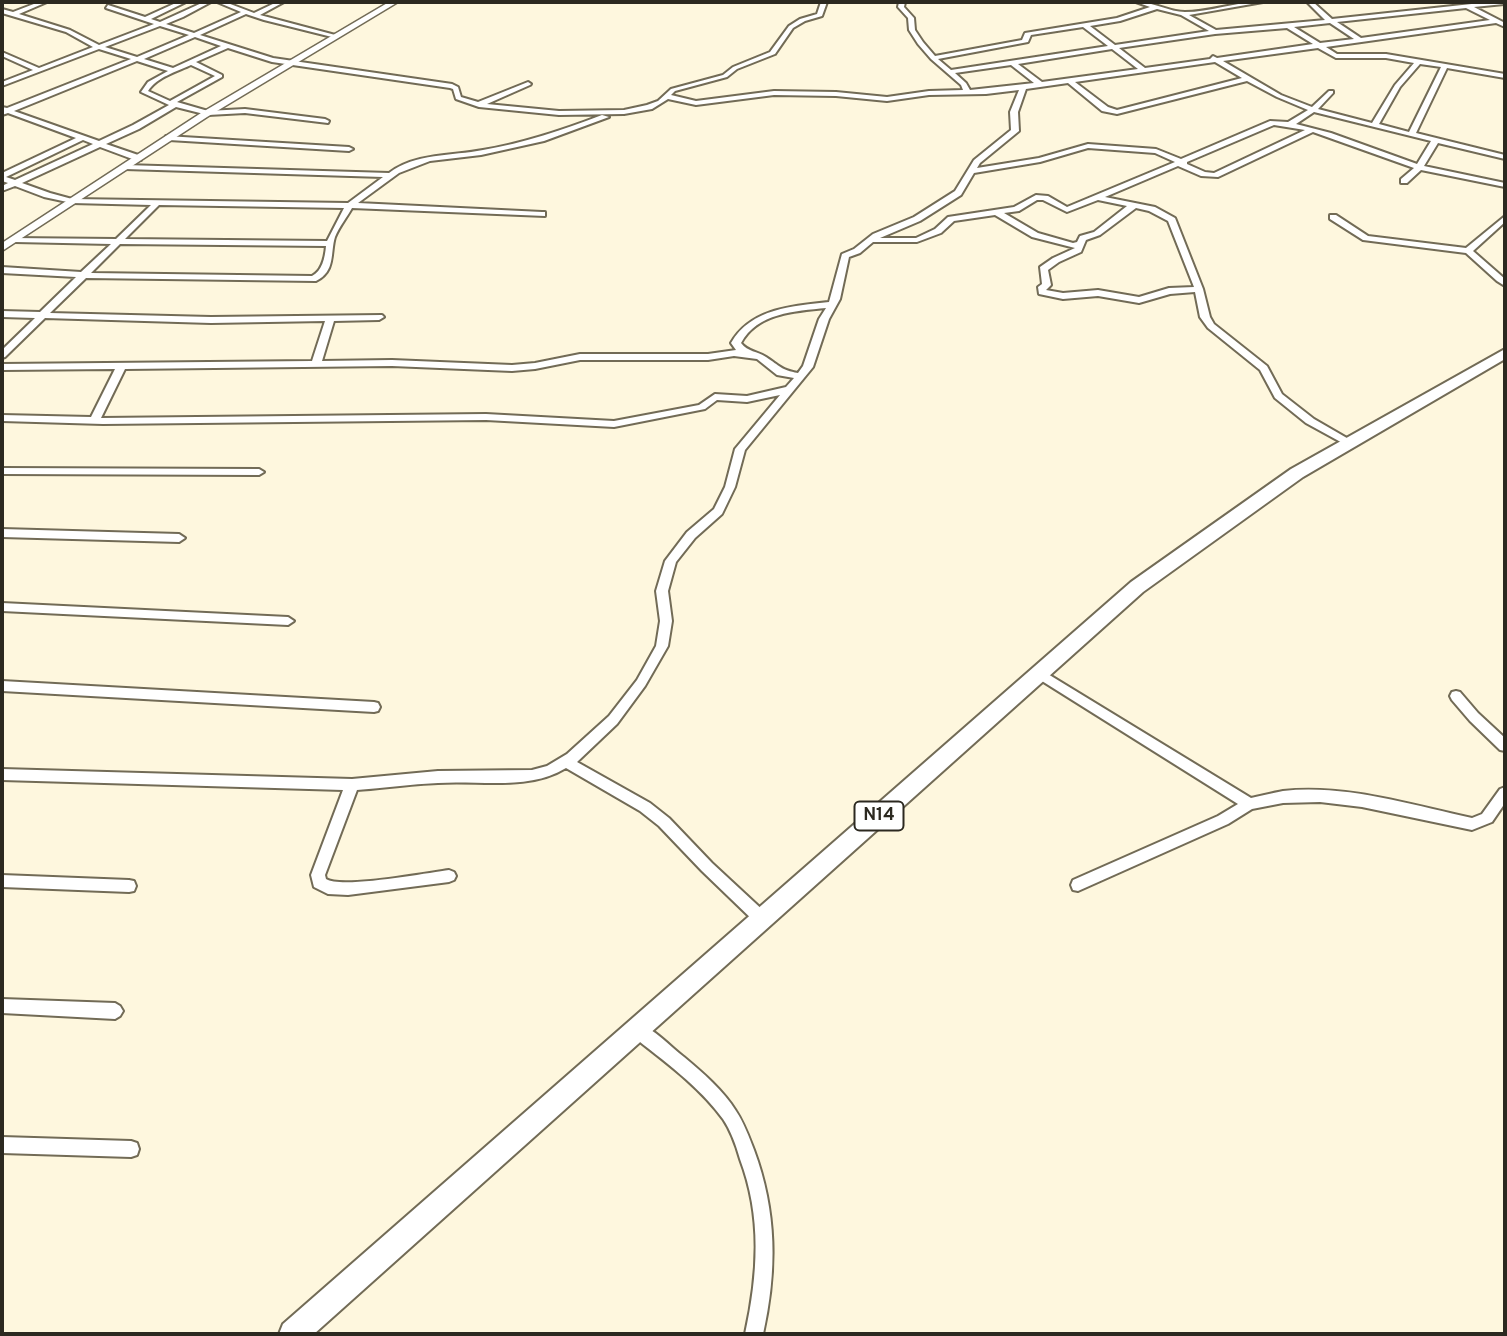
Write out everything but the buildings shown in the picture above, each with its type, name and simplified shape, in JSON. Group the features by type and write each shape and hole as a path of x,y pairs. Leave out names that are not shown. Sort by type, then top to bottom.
{"main road":[{"path":"2,248 208,113 394,2"},
{"name":"N14","path":"293,1334 1137,587 1195,543 1297,473 1505,352"}],"street":[{"path":"2,19 44,2"},
{"path":"145,19 183,2"},
{"path":"2,84 160,24 208,2"},
{"path":"219,2 254,15 336,36"},
{"path":"254,15 281,2"},
{"path":"2,270 84,275 313,279 319,276 329,259 331,243 349,206 388,176 416,162 533,142 624,112 649,107 673,90 725,76 735,68 773,53 782,33 799,21 820,15 824,2"},
{"path":"902,2 901,7 911,18 915,36 933,58 964,84 968,93"},
{"path":"1143,2 1183,13 1215,32"},
{"path":"933,58 1026,41 1027,34 1031,33 1129,18 1168,2"},
{"path":"1183,13 1260,2"},
{"path":"1310,2 1331,21 1386,56"},
{"path":"950,72 1215,32 1504,2"},
{"path":"1466,6 1505,25"},
{"path":"108,7 289,64 452,86 456,88 458,98 479,104 559,113 624,112"},
{"path":"2,11 68,31 95,47 172,71"},
{"path":"3,111 138,60 245,12"},
{"path":"666,96 696,103 774,93 828,93 887,99 929,93 968,93 1496,21"},
{"path":"1084,25 1142,69"},
{"path":"1288,26 1336,57 1386,56 1505,76"},
{"path":"226,46 149,83 144,92 208,113 238,111 324,121"},
{"path":"2,54 39,69"},
{"path":"1213,58 1279,96 1312,110 1505,158"},
{"path":"1374,125 1397,86 1419,61"},
{"path":"2,189 97,145 220,76 190,62"},
{"path":"1012,62 1041,85"},
{"path":"1412,134 1445,65"},
{"path":"1070,81 1105,109 1117,112 1249,78"},
{"path":"479,104 528,84"},
{"path":"2,774 352,785 438,777 532,776 566,762 586,748 613,720 651,666 666,634 662,591 671,561 691,536 718,510 730,487 736,456 787,390 802,376 839,289 845,256 857,251 869,240 917,219 958,193 974,171 977,162 1015,131 1014,112 1023,87"},
{"path":"1290,124 1312,110 1331,92"},
{"path":"3,111 138,158"},
{"path":"869,240 917,240 938,230 951,219 1016,209 1036,197 1045,198 1067,210 1182,163 1265,124 1290,124 1419,167 1505,185"},
{"path":"974,171 1040,160 1088,146 1156,151 1205,174 1215,175 1311,130"},
{"path":"169,138 349,149"},
{"path":"2,177 80,139"},
{"path":"1404,181 1419,167 1436,140"},
{"path":"125,167 388,176"},
{"path":"2,177 72,201 349,206 542,214"},
{"path":"1096,197 1152,209 1172,220 1199,289 1205,317 1211,326 1264,368 1278,396 1310,421 1348,443"},
{"path":"2,355 156,204"},
{"path":"1133,205 1123,210 1092,237 1083,238 1078,250 1056,260 1043,270 1047,281 1042,292 1063,296 1098,293 1139,300 1170,291 1199,289"},
{"path":"995,211 1035,235 1056,242 1080,244"},
{"path":"1333,217 1366,239 1468,251 1475,254 1488,271 1505,283"},
{"path":"1468,251 1505,218"},
{"path":"15,240 331,243"},
{"path":"748,354 738,348 736,342 738,336 757,320 791,310 831,305"},
{"path":"2,314 211,320 379,317"},
{"path":"316,365 330,318"},
{"path":"2,367 392,363 512,368 580,357 685,358 748,354 760,356 780,373 802,376"},
{"path":"95,421 121,367"},
{"path":"2,418 95,421 486,417 614,424 702,407 715,397 747,399 787,390"},
{"path":"2,471 259,472"},
{"path":"2,533 179,538"},
{"path":"2,607 288,621"},
{"path":"1038,673 1249,804"},
{"path":"2,686 374,707"},
{"path":"1456,696 1505,746"},
{"path":"566,762 645,807 664,822 762,919"},
{"path":"352,785 317,875 319,882 328,888 348,889 449,876"},
{"path":"1078,885 1223,820 1249,804 1283,797 1320,796 1362,801 1472,824 1487,818 1505,793"},
{"path":"2,881 129,886"},
{"path":"2,1006 114,1012"},
{"path":"637,1030 696,1077 730,1114 752,1165 763,1205 767,1256 754,1334"},
{"path":"2,1145 131,1149"}]}
